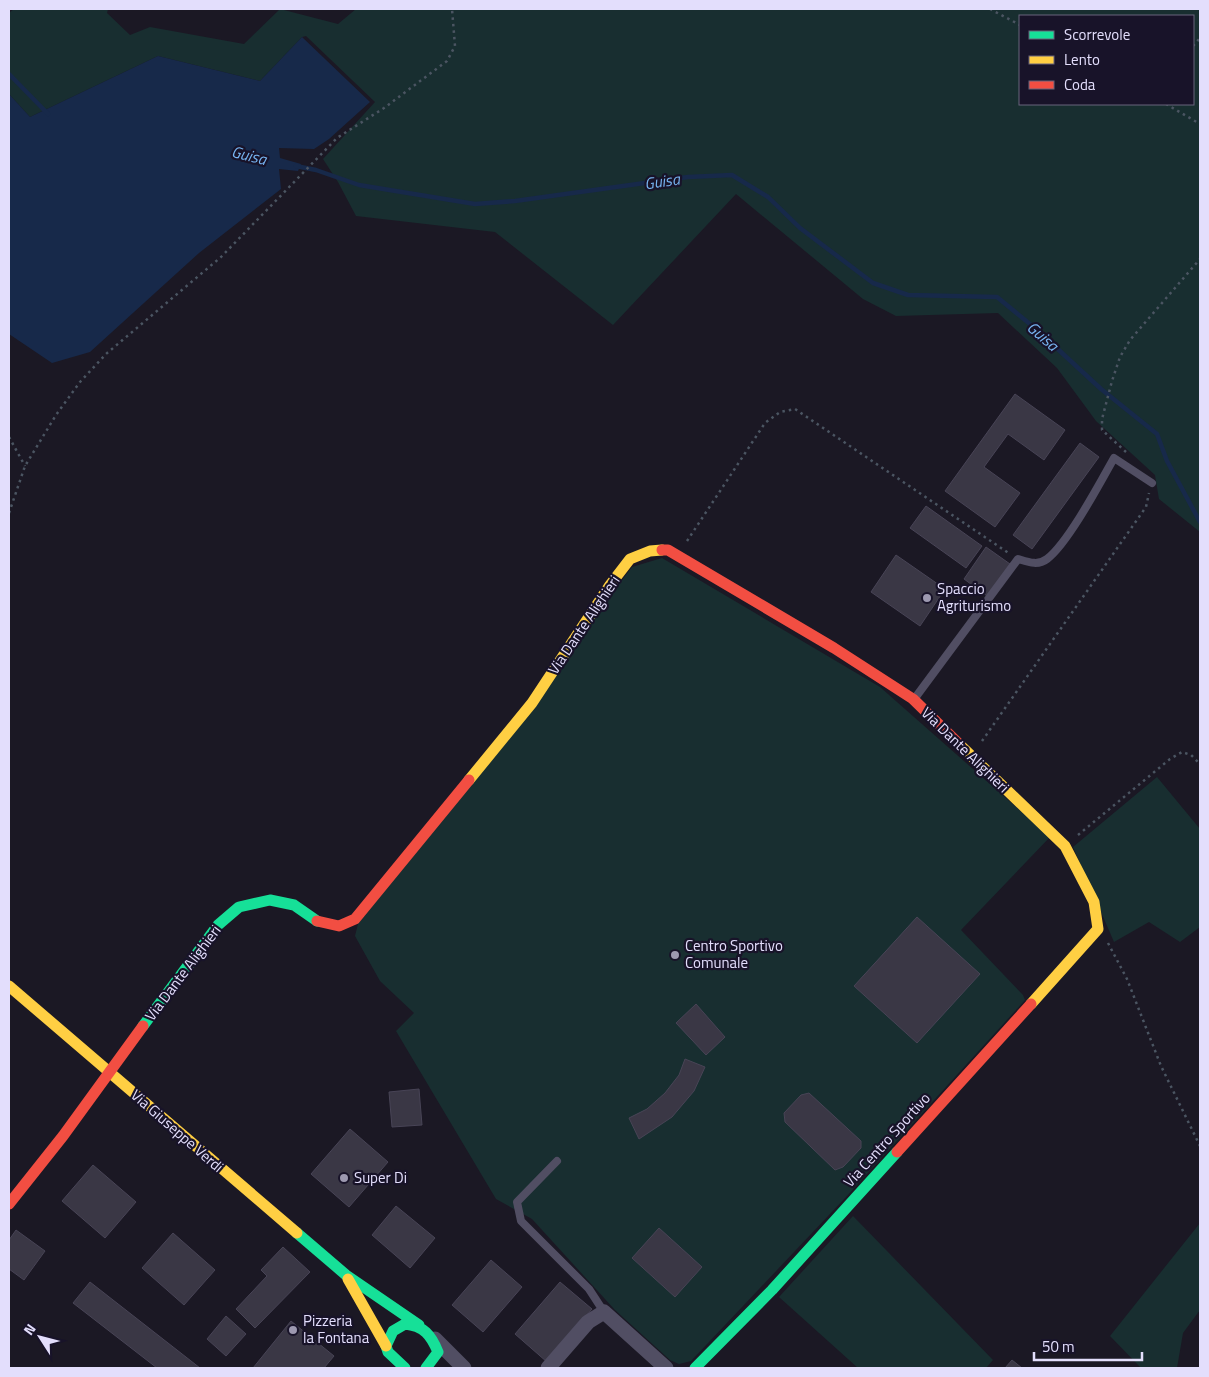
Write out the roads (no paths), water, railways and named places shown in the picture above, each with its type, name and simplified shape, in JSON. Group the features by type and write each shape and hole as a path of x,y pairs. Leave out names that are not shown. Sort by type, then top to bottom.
{"street":[{"name":"Via Dante Alighieri","path":"9,1204 92,1099 108,1072 218,925 239,907 270,900 294,905 317,921 339,926 355,919 532,704 610,585 630,559 650,550 668,550 678,555 834,648 913,699 1065,846 1094,902 1098,929"},
{"name":"Via Centro Sportivo","path":"695,1368 772,1290 1098,929"},
{"name":"Via Giuseppe Verdi","path":"9,986 346,1275 432,1336"},
{"name":"Via Giuseppe Verdi","path":"346,1275 387,1349 405,1368"},
{"path":"548,1368 588,1322 604,1312 666,1368"},
{"path":"384,1368 387,1349 393,1331 405,1324 419,1325"},
{"path":"426,1368 438,1352 432,1336"},
{"path":"432,1336 464,1368"}],"lane":[{"path":"913,699 1018,559 1036,563 1047,559 1060,544 1092,496 1114,458 1152,483"},
{"path":"557,1161 517,1202 521,1222 589,1289 604,1312"}],"water":[{"path":"302,37 370,102 329,139 314,149 279,148 280,158 301,164 298,171 279,169 281,189 199,253 90,352 52,363 9,334 9,94 30,117 158,56 260,81"}],"waterway":[{"name":"Guisa","path":"9,74 48,114"},
{"name":"Guisa","path":"296,166 316,170 359,185 475,204 515,201 688,177 732,175 768,197 800,228 873,283 908,295 997,297 1036,329 1101,389 1157,434 1167,461 1200,522"}],"place":[{"name":"Spaccio Agriturismo","path":"927,598"},
{"name":"Centro Sportivo Comunale","path":"675,955"},
{"name":"Super Di","path":"344,1178"},
{"name":"Pizzeria la Fontana","path":"293,1330"}]}
